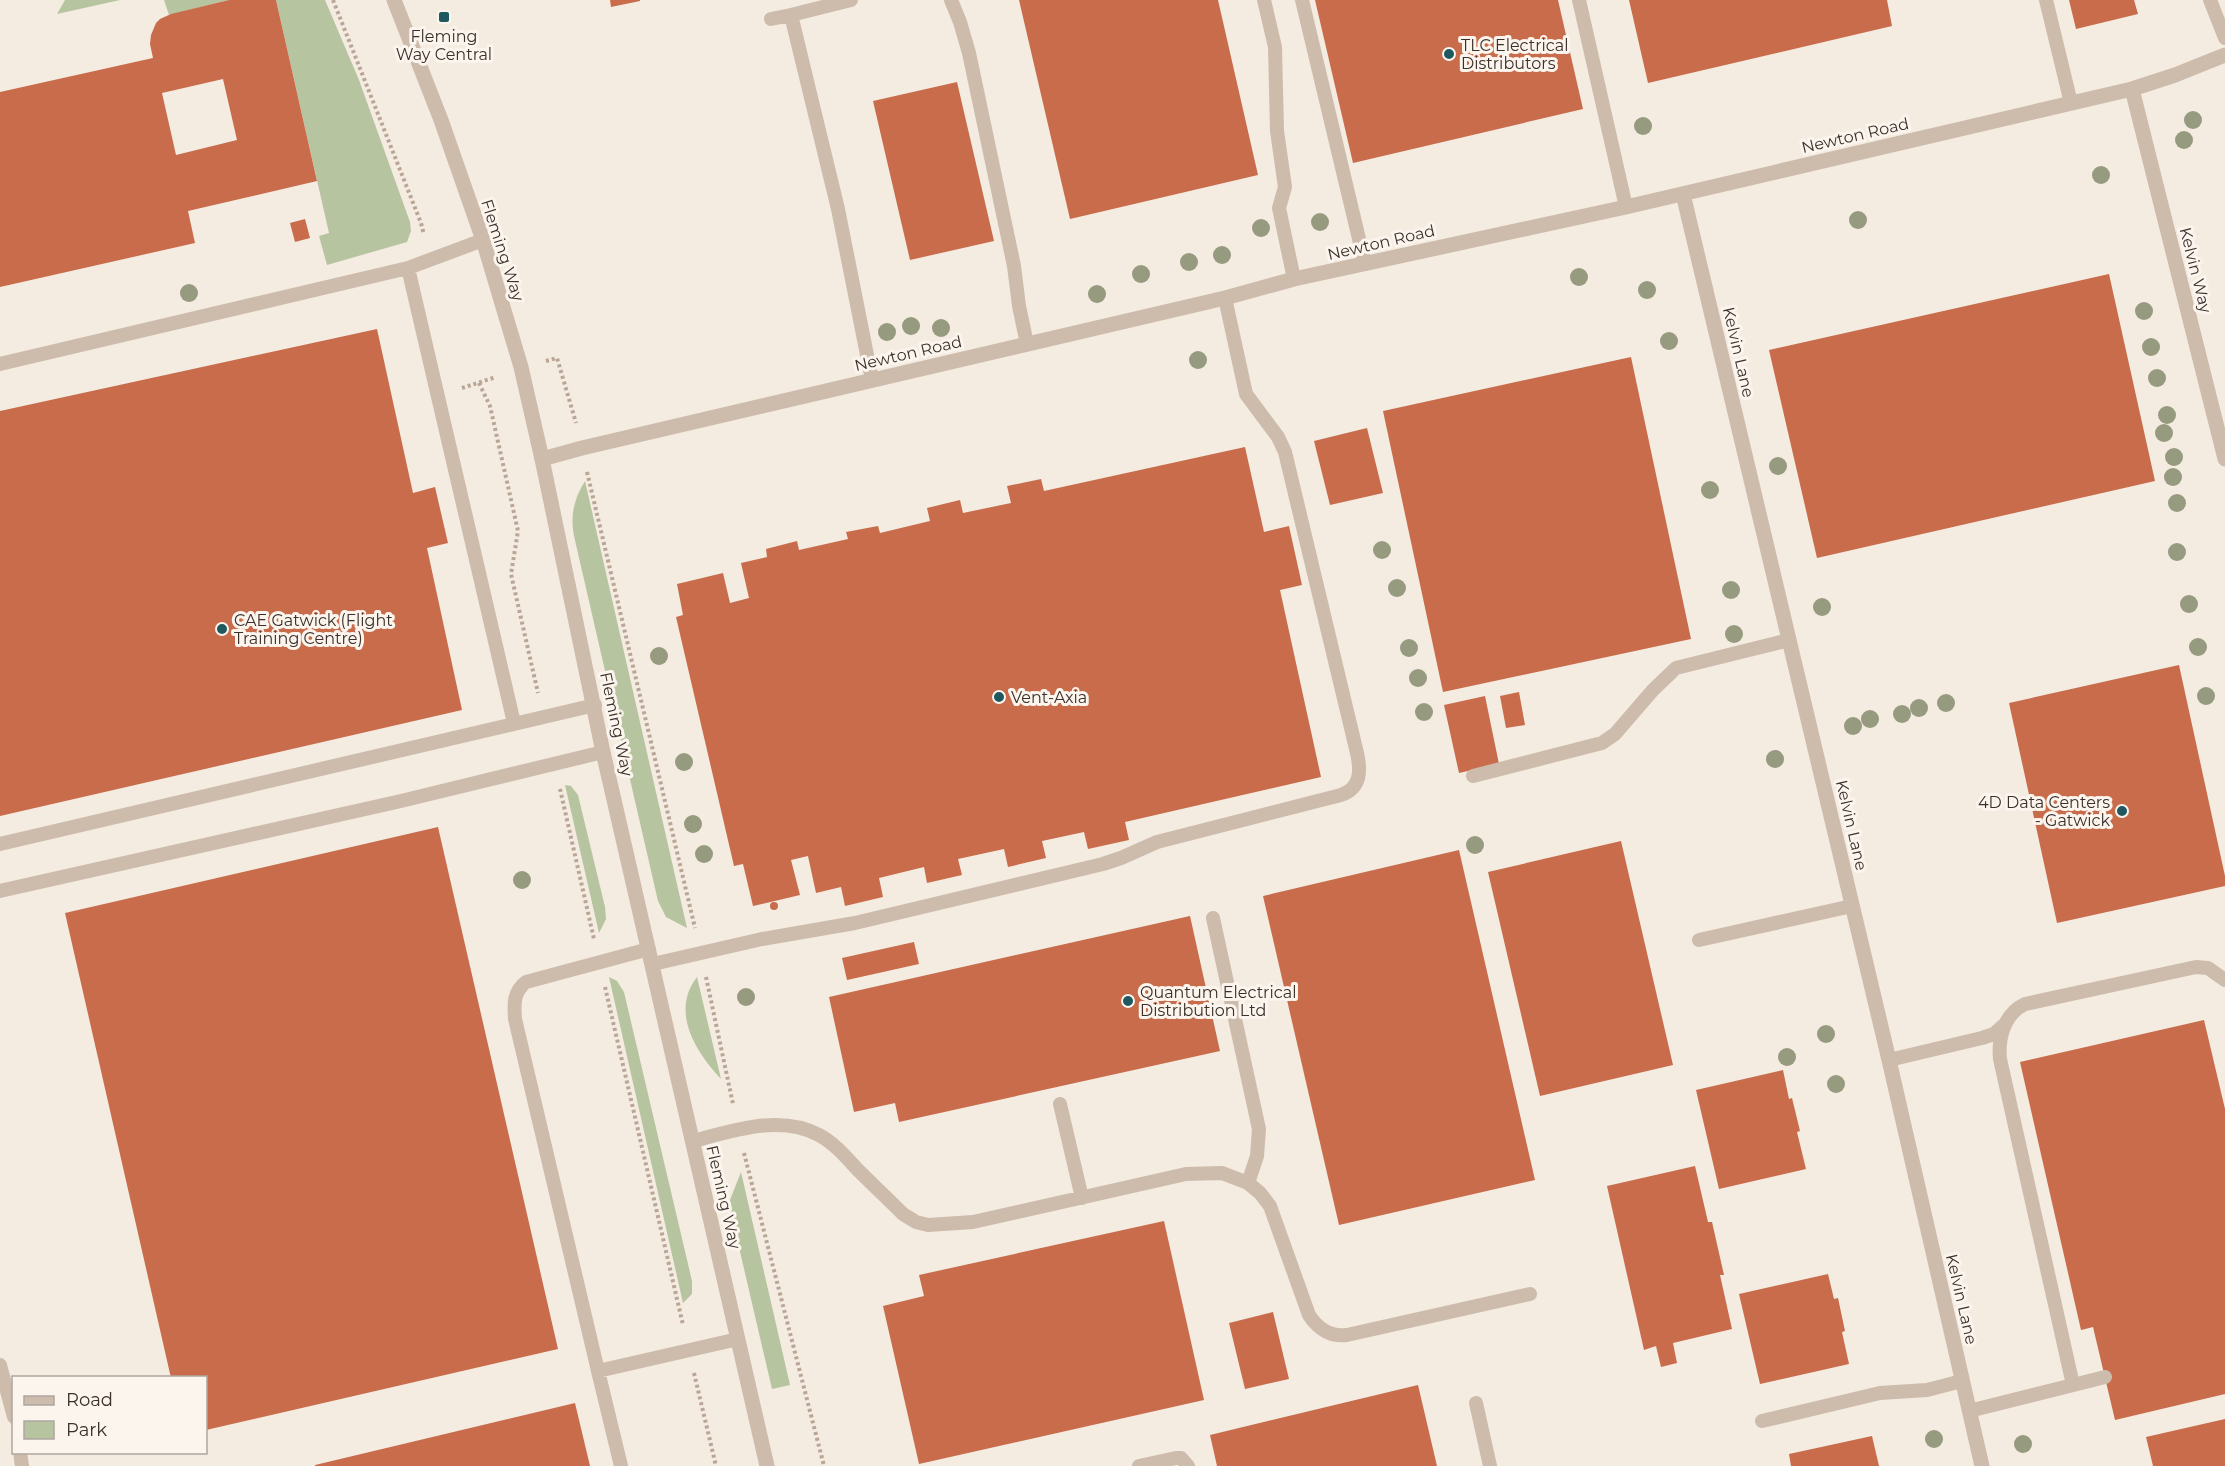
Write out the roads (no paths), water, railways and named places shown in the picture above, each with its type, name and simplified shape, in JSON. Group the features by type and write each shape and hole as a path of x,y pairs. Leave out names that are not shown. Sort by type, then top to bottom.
{"street":[{"name":"Fleming Way","path":"394,0 441,120 483,240 521,367 595,705 603,752 767,1466"},
{"name":"Newton Road","path":"542,459 1225,298 1294,279 1488,235 1626,207 2132,89 2225,55"},
{"name":"Kelvin Way","path":"2132,89 2225,457"},
{"name":"Kelvin Lane","path":"1683,194 1890,1060 1982,1466"}],"lane":[{"path":"771,19 851,0"},
{"path":"951,0 969,53 1014,266 1027,344"},
{"path":"1264,0 1275,46 1277,131 1286,187 1279,208 1294,279"},
{"path":"1302,0 1365,264"},
{"path":"1579,0 1626,207"},
{"path":"2046,0 2071,103"},
{"path":"2210,0 2225,38"},
{"path":"791,15 838,209 872,380"},
{"path":"0,364 408,268 483,240"},
{"path":"408,268 514,723"},
{"path":"621,1466 518,1030 514,1000 520,986 531,980 651,956 855,923 1103,864 1157,842 1341,795 1352,790 1359,779 1359,762 1285,452 1278,437 1246,394 1225,298"},
{"path":"1473,776 1602,743 1616,734 1668,674 1681,665 1789,640"},
{"path":"0,844 595,705"},
{"path":"0,891 401,801 603,752"},
{"path":"1699,940 1852,906"},
{"path":"1213,918 1259,1129 1257,1156 1248,1183"},
{"path":"2073,1385 2000,1059 1999,1044 2007,1022 2014,1011 2025,1004 2196,967 2208,968 2225,980"},
{"path":"1890,1060 1988,1036 1998,1031 2007,1022"},
{"path":"1060,1104 1082,1198"},
{"path":"693,1141 738,1129 764,1125 812,1131 831,1143 903,1214 916,1222 928,1225 987,1220 1195,1172 1222,1173 1248,1183 1270,1206 1306,1308 1313,1321 1335,1336 1530,1294"},
{"path":"598,1371 738,1339"},
{"path":"0,1365 12,1410"},
{"path":"1969,1411 2104,1377"},
{"path":"1762,1420 1880,1393 1927,1390 1962,1382"},
{"path":"1476,1403 1490,1466"},
{"path":"1139,1466 1176,1458 1181,1458 1188,1466"}],"place":[{"name":"Fleming Way Central","path":"444,17"},
{"name":"TLC Electrical Distributors","path":"1449,54"},
{"name":"CAE Gatwick (Flight Training Centre)","path":"222,629"},
{"name":"Vent-Axia","path":"999,697"},
{"name":"4D Data Centers - Gatwick","path":"2122,811"},
{"name":"Quantum Electrical Distribution Ltd","path":"1128,1001"}]}
